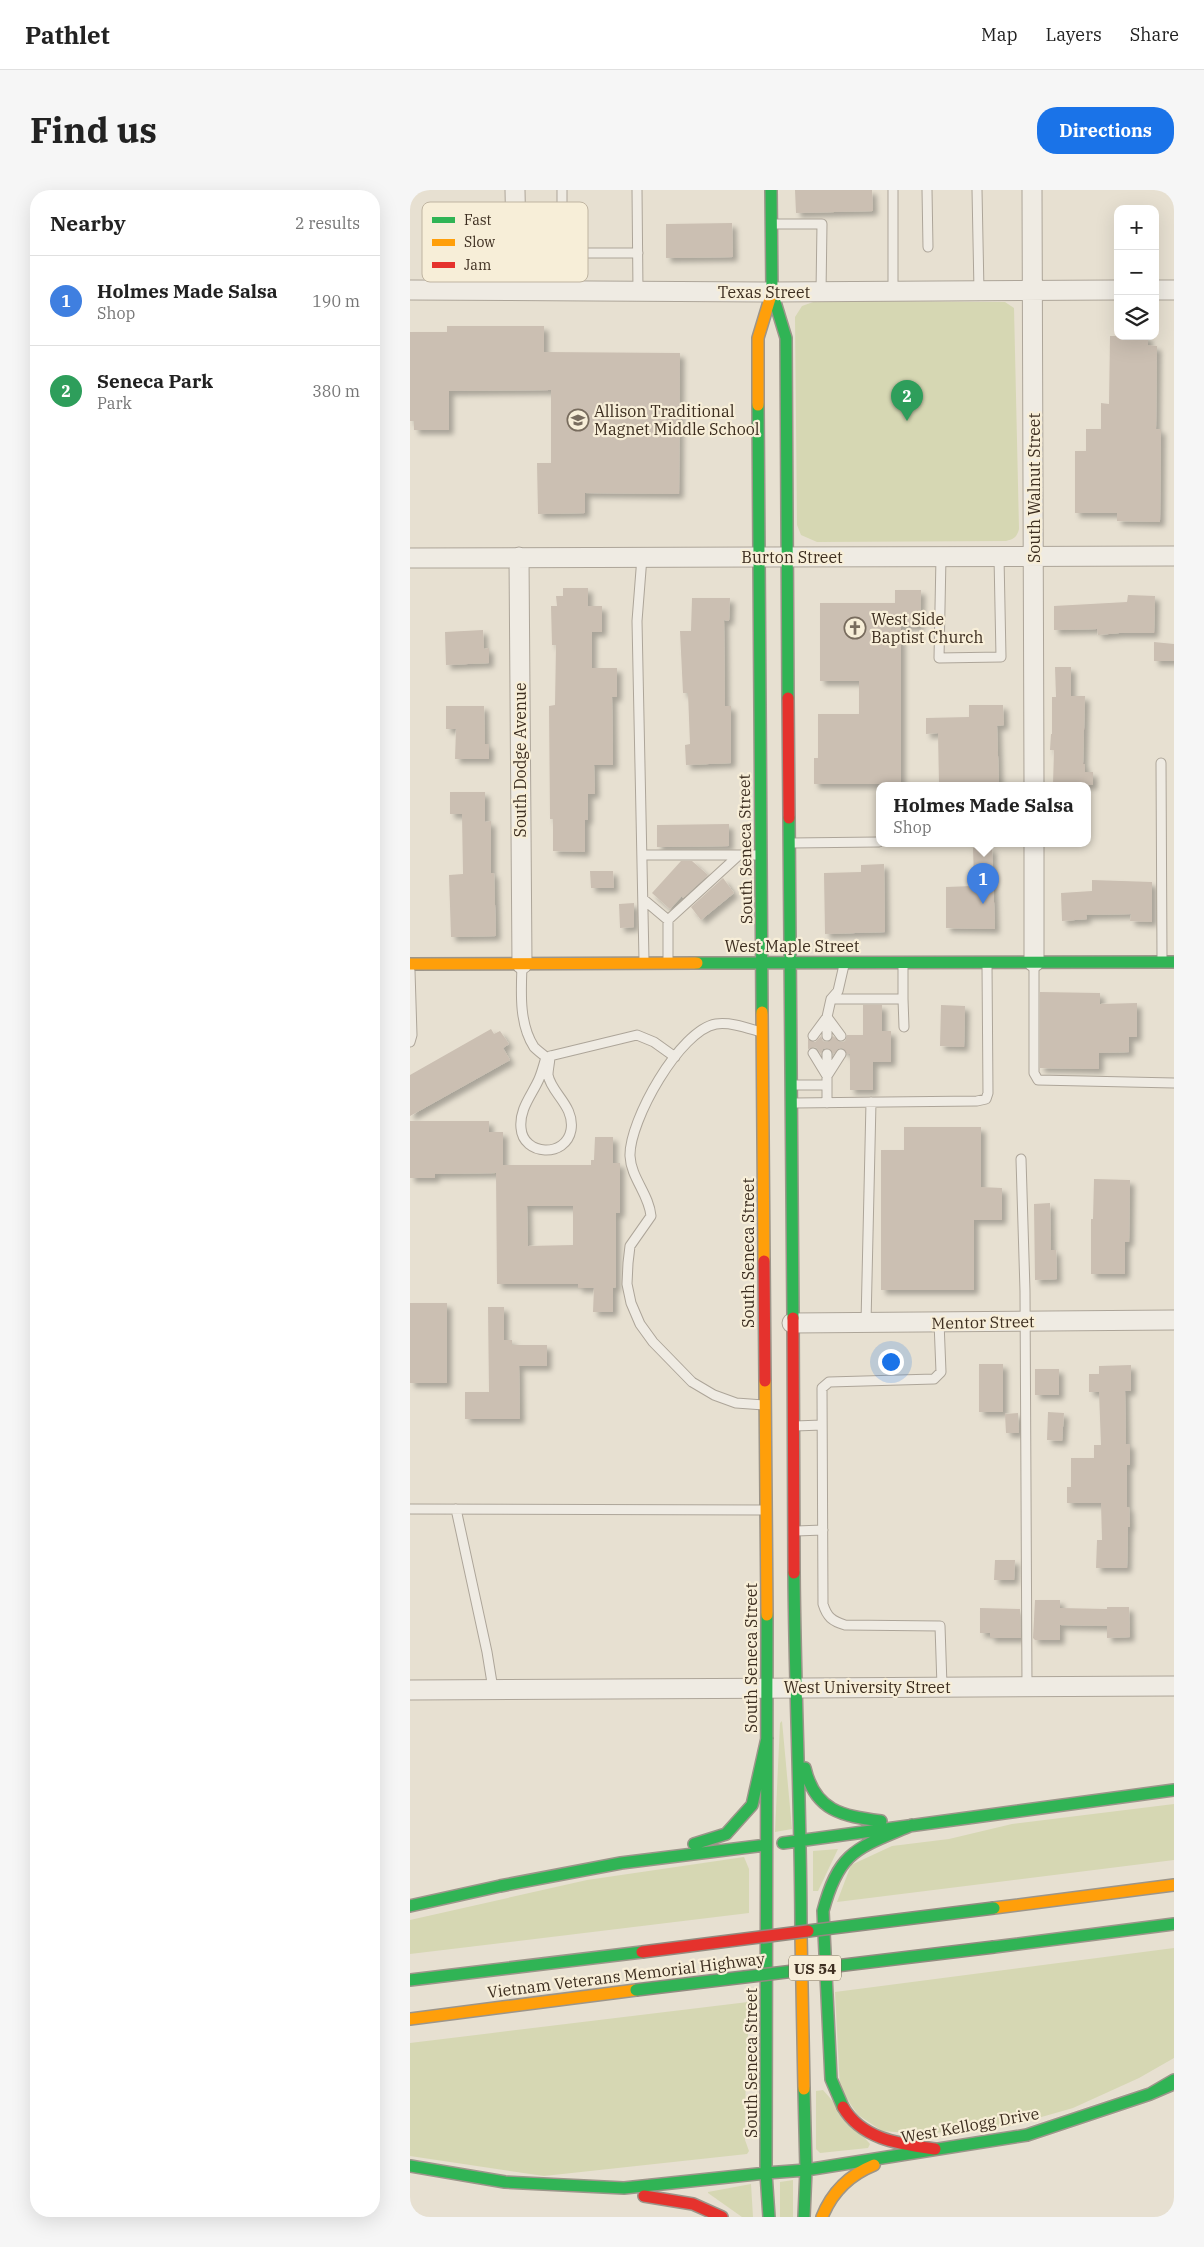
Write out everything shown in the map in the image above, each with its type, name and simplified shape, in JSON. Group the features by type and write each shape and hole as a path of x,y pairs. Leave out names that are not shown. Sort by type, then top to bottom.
{"main road":[{"name":"South Seneca Street","path":"771,190 772,292 786,338 792,963 795,1687 801,1842 801,1973 806,2170 804,2217"},
{"name":"South Seneca Street","path":"769,2217 766,2173 768,1688 764,1033 758,557 758,338 772,292"},
{"name":"West Maple Street","path":"410,964 1174,962"},
{"path":"795,1687 807,1780 817,1798 840,1814 912,1825"},
{"path":"620,1863 726,1834 752,1805 767,1738"},
{"path":"410,1906 500,1886 620,1863 801,1842 912,1825 1174,1790"},
{"path":"912,1825 857,1850 846,1858 835,1872 828,1889 824,1920 831,2079 841,2106 850,2118 872,2136 885,2141 936,2149"},
{"name":"Vietnam Veterans Memorial Highway","path":"410,1980 1174,1885"},
{"name":"Vietnam Veterans Memorial Highway","path":"410,2019 1174,1924"},
{"path":"1150,2094 1174,2080"},
{"name":"West Kellogg Drive","path":"573,2187 624,2188 806,2170 1027,2135 1150,2094 1174,2084"},
{"path":"822,2217 830,2200 849,2177 858,2170 936,2149"},
{"path":"410,2166 505,2182 573,2187 670,2199 693,2204 722,2217"}],"street":[{"name":"South Walnut Street","path":"1032,190 1034,782"},
{"path":"517,282 517,290"},
{"name":"Texas Street","path":"410,290 772,292 1114,290"},
{"path":"1159,290 1174,290"},
{"name":"Burton Street","path":"410,558 1174,556"},
{"name":"South Dodge Avenue","path":"519,557 522,964"},
{"path":"1034,847 1034,962"},
{"name":"Mentor Street","path":"792,1324 1174,1320"},
{"name":"West University Street","path":"410,1690 1174,1686"}],"lane":[{"path":"637,190 638,291"},
{"path":"893,190 893,292"},
{"path":"927,190 928,248"},
{"path":"977,190 980,291"},
{"path":"771,224 822,224 821,292"},
{"path":"588,253 638,253"},
{"path":"642,557 637,621 644,963"},
{"path":"940,558 939,658 1001,657 999,557"},
{"path":"1161,763 1162,962"},
{"path":"791,843 876,842"},
{"path":"668,963 668,920 739,855"},
{"path":"642,856 762,855"},
{"path":"643,899 668,920"},
{"path":"827,1036 827,1016 831,999 838,991 844,962"},
{"path":"903,962 904,1026"},
{"path":"792,1103 977,1101 986,1099 988,1093 987,962"},
{"path":"1034,962 1035,1076 1038,1080 1174,1082"},
{"path":"522,964 521,992 524,1019 534,1047 548,1056 637,1035 654,1042 675,1057"},
{"path":"410,971 412,1035 410,1042"},
{"path":"831,999 903,999"},
{"path":"812,1036 827,1016"},
{"path":"827,1016 841,1036"},
{"path":"764,1033 738,1025 715,1024 700,1031 683,1046 646,1102 635,1126 630,1154 632,1171 650,1205 651,1216 630,1246 627,1284 631,1303 640,1324 653,1342 692,1382 714,1395 736,1403 765,1405"},
{"path":"813,1053 827,1081"},
{"path":"827,1054 827,1103"},
{"path":"827,1081 841,1054"},
{"path":"548,1056 548,1076 563,1098 571,1118 571,1131 566,1142 555,1150 538,1150 528,1144 522,1136 520,1126 523,1108 540,1078 548,1056"},
{"path":"792,1086 827,1081"},
{"path":"866,1323 871,1102"},
{"path":"1022,1159 1027,1686"},
{"path":"939,1322 941,1372 934,1379 829,1382 822,1388 823,1604 826,1614 833,1622 845,1624 940,1626 942,1686"},
{"path":"793,1426 822,1425"},
{"path":"410,1509 766,1510"},
{"path":"456,1509 487,1652 493,1689"},
{"path":"794,1531 823,1530"}],"green space":[{"path":"816,301 1005,302 1014,308 1019,529 1015,537 1006,541 817,542 801,535 797,525 795,317 802,306"},
{"path":"782,1721 792,1829 775,1832 780,1723"},
{"path":"1174,1804 1174,1860 837,1902 851,1865 892,1846 949,1839 1012,1824"},
{"path":"838,1849 818,1891 813,1891 813,1851"},
{"path":"744,1857 749,1869 749,1913 410,1954 410,1920 587,1880"},
{"path":"1174,1948 1174,2058 1139,2078 1073,2108 1010,2126 922,2134 882,2131 858,2115 840,2089 835,1992"},
{"path":"748,2002 749,2026 746,2053 745,2140 749,2151 747,2154 544,2176 410,2156 410,2043"},
{"path":"823,2090 870,2144 868,2148 820,2153 816,2149 816,2091"},
{"path":"793,2180 793,2217 780,2217 780,2182"},
{"path":"751,2184 753,2217 742,2217 708,2193 708,2192"}],"building":[{"path":"795,190 872,190 873,211 796,213"},
{"path":"732,223 733,257 666,258 666,224"},
{"name":"Allison Traditional Magnet Middle School","path":"447,326 544,326 544,352 680,353 679,494 585,493 585,513 538,514 537,463 551,463 551,390 449,391 449,430 414,430 414,421 410,421 410,332 447,332"},
{"path":"1110,336 1114,336 1114,340 1148,340 1148,345 1157,346 1156,429 1161,429 1160,522 1117,521 1117,513 1075,513 1075,451 1086,451 1086,429 1101,429 1101,403 1109,404"},
{"path":"563,588 588,588 588,606 602,606 602,632 592,632 592,668 617,668 617,697 612,697 613,765 594,765 595,794 588,794 588,820 585,820 585,852 553,851 553,819 550,819 549,706 555,705 556,645 552,645 551,606 557,606 556,596 563,596"},
{"path":"895,590 921,590 920,626 901,626 901,782 814,784 814,758 818,758 818,714 859,714 859,681 820,681 820,603 895,603"},
{"path":"1128,595 1155,596 1154,633 1098,635 1097,629 1054,630 1054,606 1127,602"},
{"path":"692,598 730,598 729,621 724,620 725,706 731,706 731,763 686,765 685,745 690,744 688,693 683,693 680,631 691,631"},
{"path":"483,630 484,649 489,648 489,663 446,665 445,632"},
{"path":"1154,642 1174,644 1174,661 1154,661"},
{"path":"1055,667 1071,667 1071,696 1085,696 1083,764 1085,764 1085,772 1093,772 1093,785 1091,785 1091,782 1053,782 1054,750 1050,750 1052,697 1056,697"},
{"path":"969,705 1003,705 1004,725 997,726 999,782 939,782 938,733 926,734 926,718 969,717"},
{"path":"446,706 484,706 485,744 489,744 489,759 455,759 456,729 446,729"},
{"path":"450,792 485,792 485,822 491,821 491,873 494,873 496,936 451,937 449,875 463,874 462,814 450,814"},
{"path":"729,824 729,846 657,847 657,825"},
{"path":"973,848 992,848 995,929 946,928 946,887 972,886 972,878 974,878"},
{"path":"681,861 692,861 708,875 683,898 682,896 670,909 652,893"},
{"path":"884,864 885,932 825,934 824,873 861,872 861,865"},
{"path":"590,871 613,871 614,888 591,888"},
{"path":"723,878 734,893 701,920 691,907"},
{"path":"1092,880 1152,882 1152,922 1130,921 1131,914 1086,915 1087,919 1062,921 1061,893 1092,891"},
{"path":"634,903 634,927 620,928 619,904"},
{"path":"1040,992 1100,993 1100,1004 1137,1003 1137,1037 1129,1037 1129,1052 1099,1053 1099,1069 1040,1068"},
{"path":"863,1005 882,1005 882,1031 891,1031 891,1062 873,1062 873,1090 850,1090 850,1054 847,1054 842,1048 838,1049 834,1054 827,1048 823,1049 821,1054 816,1047 808,1049 808,1039 815,1042 821,1036 823,1041 827,1042 833,1036 841,1042 845,1041 847,1035 863,1035"},
{"path":"941,1005 965,1006 964,1047 940,1046"},
{"path":"491,1029 494,1034 500,1031 509,1044 503,1048 510,1060 410,1116 410,1075"},
{"path":"410,1121 489,1121 489,1132 503,1132 503,1165 591,1165 591,1160 594,1160 595,1137 613,1137 613,1163 620,1163 620,1213 616,1213 616,1287 613,1288 613,1312 593,1312 594,1288 578,1288 578,1284 497,1284 496,1173 435,1174 435,1178 410,1178","holes":["527,1206 573,1206 573,1245 528,1246"]},
{"path":"904,1127 981,1127 981,1187 1002,1188 1002,1220 974,1220 974,1290 881,1290 881,1150 904,1150"},
{"path":"1094,1179 1130,1180 1129,1242 1125,1242 1125,1274 1091,1274 1091,1219 1093,1219"},
{"path":"1050,1203 1051,1250 1056,1250 1057,1279 1035,1280 1034,1204"},
{"path":"410,1303 447,1303 447,1383 410,1383"},
{"path":"488,1307 504,1307 504,1340 512,1340 512,1345 547,1345 547,1366 519,1366 520,1419 465,1419 465,1392 489,1392"},
{"path":"979,1364 1003,1364 1003,1412 979,1412"},
{"path":"1131,1365 1131,1391 1125,1391 1126,1444 1130,1444 1130,1465 1127,1465 1127,1507 1129,1507 1130,1527 1128,1527 1127,1568 1096,1568 1097,1540 1102,1540 1101,1503 1067,1503 1067,1487 1071,1487 1071,1458 1094,1458 1094,1445 1101,1445 1099,1392 1089,1392 1089,1374 1099,1374 1099,1366"},
{"path":"1035,1369 1059,1369 1059,1395 1035,1395"},
{"path":"1048,1412 1064,1413 1062,1441 1047,1440"},
{"path":"1018,1413 1019,1433 1006,1433 1005,1414"},
{"path":"995,1560 1015,1560 1014,1580 994,1580"},
{"path":"1035,1600 1060,1600 1060,1608 1107,1609 1107,1607 1129,1607 1130,1637 1107,1638 1107,1626 1060,1625 1060,1640 1035,1640 1033,1638"},
{"path":"980,1608 1020,1609 1021,1638 990,1638 990,1633 980,1633"}],"traffic: fast":[{"path":"771,190 772,292 786,338 788,698"},
{"path":"758,405 762,1012"},
{"path":"789,818 793,1318"},
{"path":"697,963 1174,962"},
{"path":"794,1573 801,1935"},
{"path":"767,1615 766,2173 769,2217"},
{"path":"694,1844 726,1834 752,1805 767,1738"},
{"path":"805,1768 816,1794 832,1809 854,1817 881,1821"},
{"path":"783,1843 1174,1790"},
{"path":"843,2107 831,2079 823,1911 836,1875 853,1854 864,1846 912,1825"},
{"path":"410,1906 500,1886 621,1863 766,1845"},
{"path":"808,1931 994,1908"},
{"path":"994,1947 1174,1924"},
{"path":"636,1990 994,1947"},
{"path":"410,1980 642,1952"},
{"path":"1150,2094 1174,2080"},
{"path":"766,2173 806,2170 1027,2135 1150,2094 1171,2085"},
{"path":"804,2089 806,2170 804,2217"},
{"path":"410,2166 505,2182 624,2188 766,2173"}],"traffic: slow":[{"path":"758,405 758,338 772,292"},
{"path":"410,964 697,963"},
{"path":"762,1012 764,1261"},
{"path":"765,1381 767,1615"},
{"path":"994,1908 1174,1885"},
{"path":"801,1935 804,2089"},
{"path":"410,2019 636,1990"},
{"path":"822,2217 842,2185 874,2165"}],"traffic: jam":[{"path":"788,698 789,818"},
{"path":"764,1261 765,1381"},
{"path":"793,1318 794,1573"},
{"path":"642,1952 808,1931"},
{"path":"843,2107 861,2127 883,2139 935,2149"},
{"path":"644,2196 693,2204 722,2217"}],"place":[{"name":"Allison Traditional Magnet Middle School","path":"578,420"},
{"name":"Seneca Park","path":"907,421"},
{"name":"West Side Baptist Church","path":"855,628"},
{"name":"Holmes Made Salsa","path":"983,904"}]}
